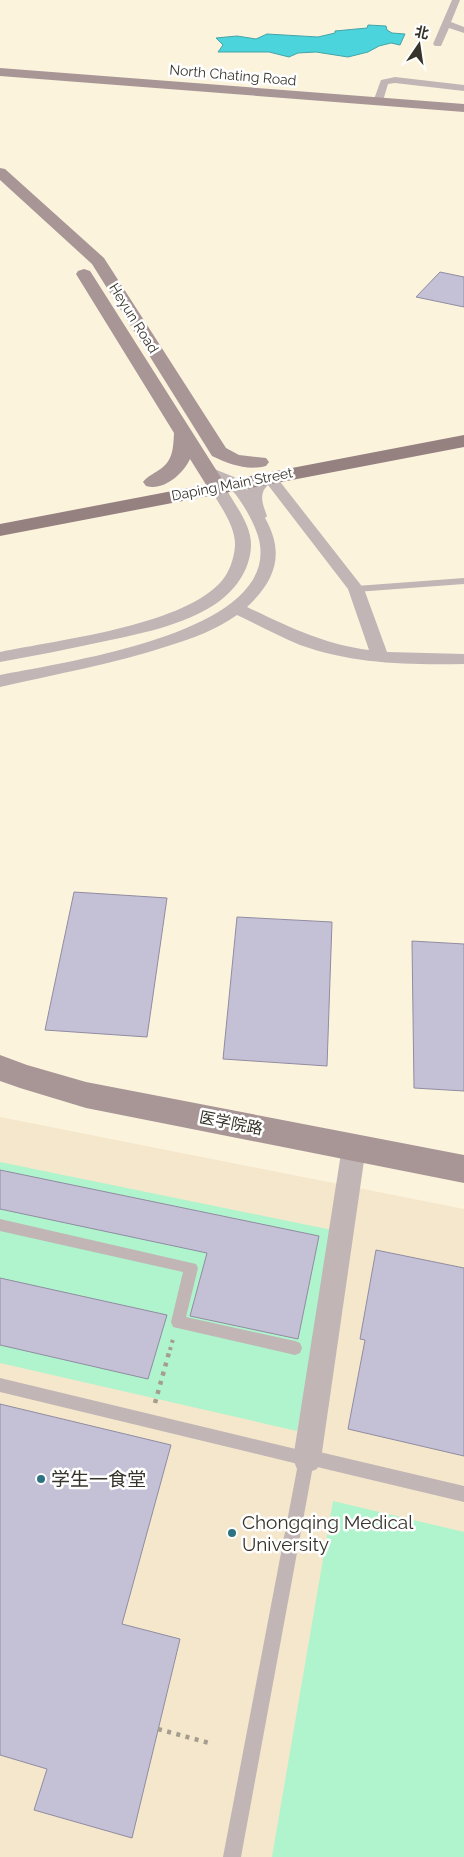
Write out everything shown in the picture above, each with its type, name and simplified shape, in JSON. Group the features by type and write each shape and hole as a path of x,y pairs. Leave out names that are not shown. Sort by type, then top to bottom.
{"main road":[{"name":"North Chating Road","path":"0,72 464,108"},
{"name":"Heyun Road","path":"0,172 98,261 219,452 235,460 264,469"},
{"name":"Heyun Road","path":"0,190 78,265 183,433 219,481"},
{"name":"Daping Main Street","path":"0,530 464,425"},
{"path":"153,482 167,475 180,462 184,454 183,433"},
{"name":"Daping Main Street","path":"0,512 153,482 219,481 264,469 464,441"},
{"name":"医学院路","path":"0,1067 20,1076 86,1095 464,1169"}],"street":[{"path":"438,44 456,0"},
{"path":"446,23 464,30"},
{"path":"378,102 384,82 395,80 464,88"},
{"path":"0,682 146,648 214,623 237,608 251,595 263,578 268,561 269,544 253,497 264,469 345,572 356,589 380,658"},
{"path":"219,481 264,530"},
{"path":"0,658 135,629 166,620 210,600 227,586 236,573 242,559 244,544 219,481"},
{"path":"237,608 307,641 340,651 380,658 464,659"},
{"path":"307,1459 354,1147"}],"lane":[{"path":"356,589 464,581"},
{"path":"0,1224 192,1268 178,1322 295,1348"},
{"path":"0,1385 307,1459 464,1494"},
{"path":"232,1857 307,1459"}],"path":[{"path":"162,1379 178,1322"},
{"path":"158,1729 213,1744"}],"shaded area":[{"name":"Chongqing Medical University","path":"0,1117 464,1209 464,1857 0,1857"}],"green space":[{"path":"0,1162 337,1231 297,1431 0,1363"},
{"path":"333,1501 464,1532 464,1857 272,1857"}],"water":[{"path":"368,25 386,26 387,30 392,33 405,34 400,45 391,43 348,57 316,52 298,53 289,57 269,52 218,52 223,45 216,38 237,36 256,39 267,34 318,37 335,33 335,31 367,28"}],"building":[{"path":"440,272 464,277 464,307 416,297"},
{"path":"74,892 167,898 147,1037 45,1030"},
{"path":"237,917 332,922 327,1066 223,1059"},
{"path":"412,941 464,944 464,1091 414,1088"},
{"path":"0,1170 319,1236 298,1339 190,1316 207,1253 0,1209"},
{"path":"376,1250 464,1268 464,1456 348,1429 365,1340 360,1339"},
{"path":"0,1278 167,1315 148,1379 0,1345"},
{"path":"0,1404 171,1445 122,1624 180,1639 132,1838 34,1810 47,1769 0,1755"}],"place":[{"name":"学生一食堂","path":"41,1479"},
{"name":"Chongqing Medical University","path":"232,1533"}]}
